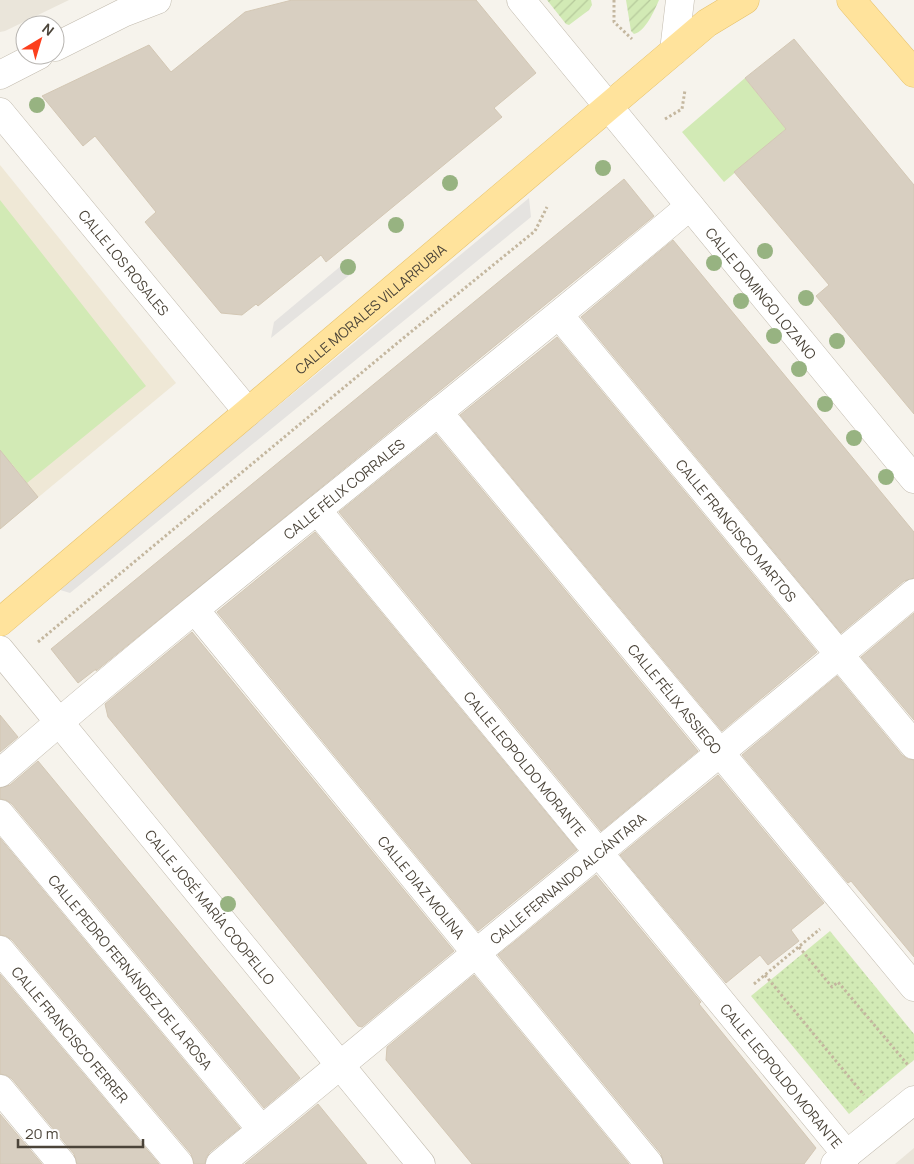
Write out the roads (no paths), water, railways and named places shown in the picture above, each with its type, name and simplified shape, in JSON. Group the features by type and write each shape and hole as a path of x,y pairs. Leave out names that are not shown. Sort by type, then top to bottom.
{"main road":[{"name":"CALLE MORALES VILLARRUBIA","path":"0,622 608,106 707,24 745,0"},
{"path":"851,0 914,73"}],"street":[{"path":"65,42 123,13 157,0"},
{"name":"CALLE DOMINGO LOZANO","path":"521,0 914,479"},
{"path":"674,51 680,0"},
{"path":"0,75 20,65"},
{"name":"CALLE LOS ROSALES","path":"0,112 248,412"},
{"name":"CALLE FÉLIX CORRALES","path":"0,773 194,610 690,206"},
{"name":"CALLE FRANCISCO MARTOS","path":"558,315 914,745"},
{"name":"CALLE FÉLIX ASSIEGO","path":"438,412 914,987"},
{"name":"CALLE LEOPOLDO MORANTE","path":"317,510 726,1007 841,1159"},
{"name":"CALLE FERNANDO ALCÁNTARA","path":"220,1164 914,593"},
{"name":"CALLE DIAZ MOLINA","path":"194,610 649,1164"},
{"name":"CALLE JOSÉ MARÍA COOPELLO","path":"4,656 421,1164"},
{"name":"CALLE PEDRO FERNÁNDEZ DE LA ROSA","path":"0,814 261,1129"},
{"name":"CALLE FRANCISCO FERRER","path":"0,950 180,1164"},
{"path":"0,1089 62,1164"},
{"path":"841,1159 912,1107"}]}
